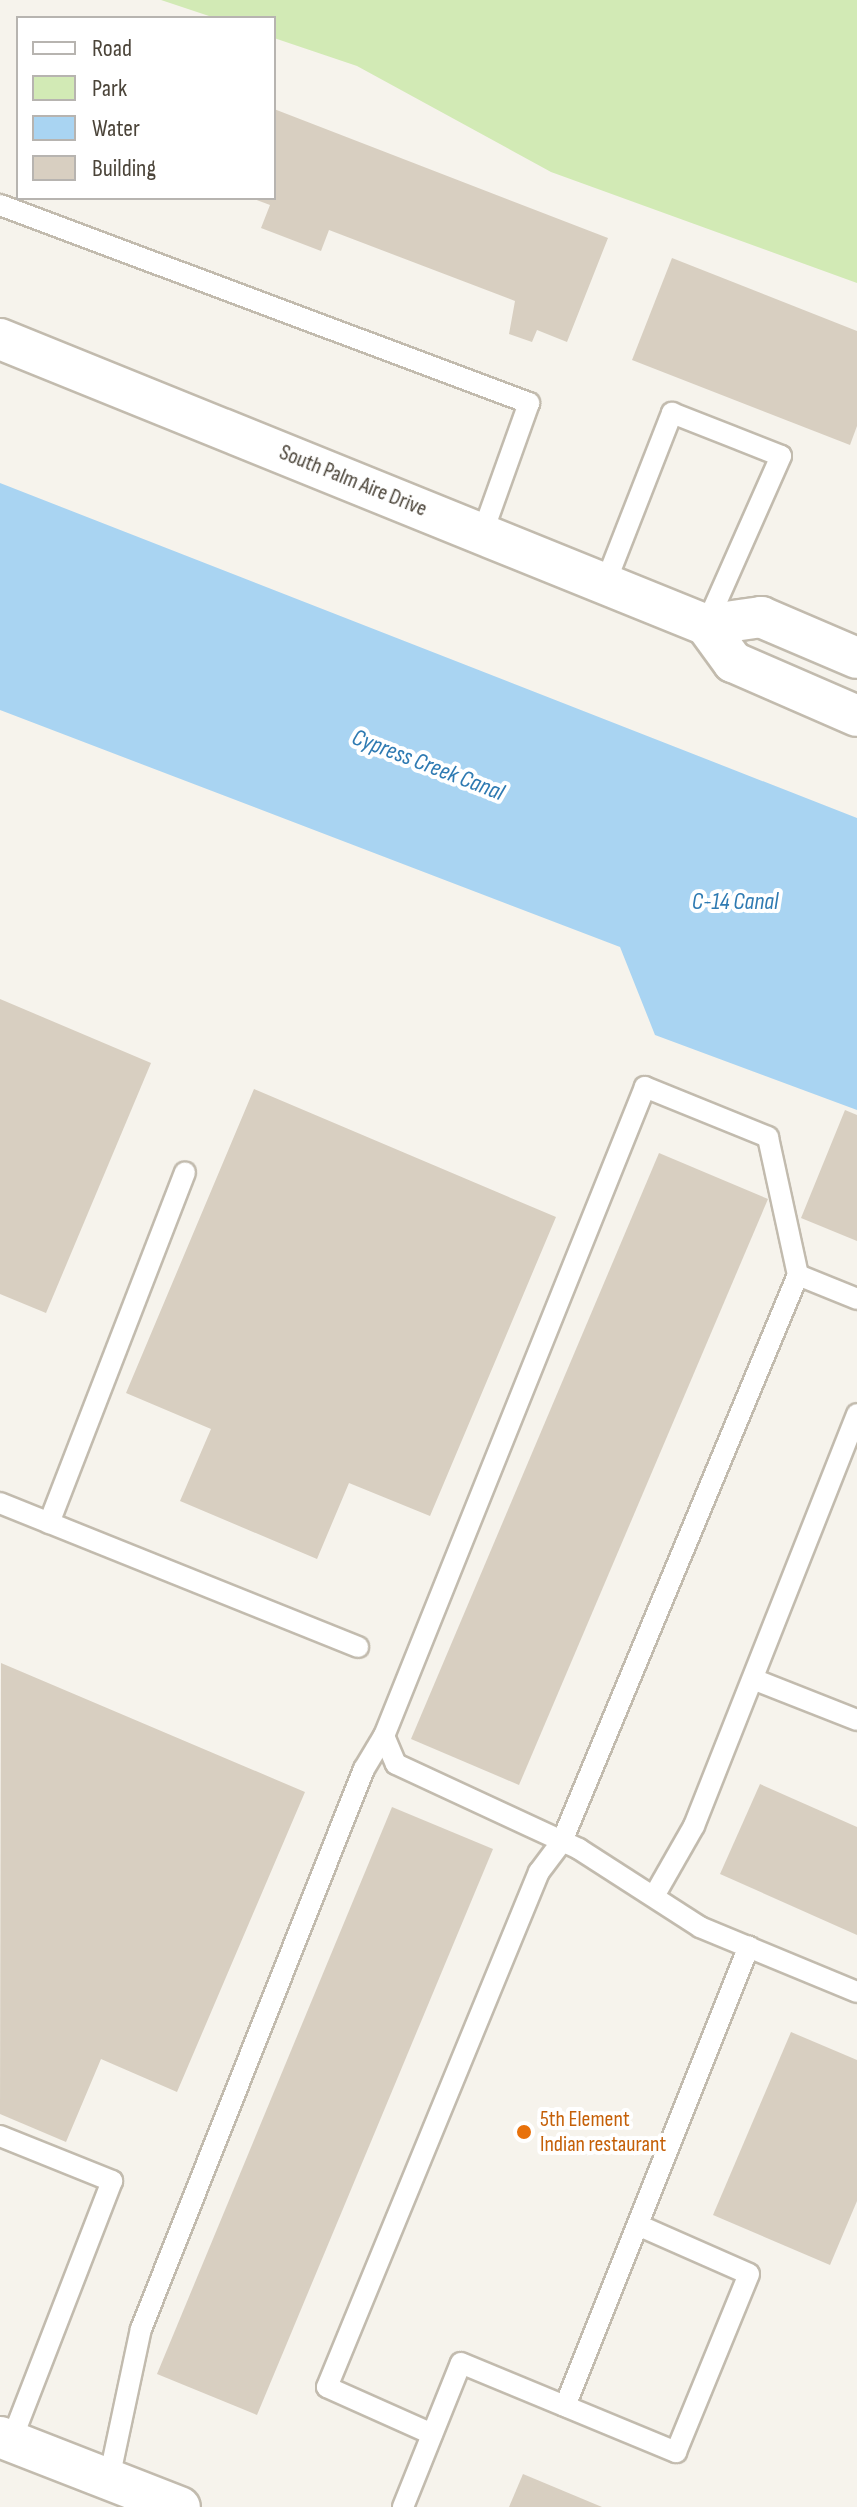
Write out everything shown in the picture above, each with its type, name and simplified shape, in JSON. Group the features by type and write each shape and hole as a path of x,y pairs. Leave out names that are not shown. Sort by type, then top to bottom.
{"street":[{"name":"South Palm Aire Drive","path":"0,339 706,625"},
{"path":"856,712 733,662 706,625 761,617 857,658"},
{"path":"6,2439 180,2507"}],"lane":[{"path":"0,205 529,403 482,534"},
{"path":"605,584 672,413 781,456 706,625"},
{"path":"109,2479 141,2329 358,1784 384,1736 645,1087 768,1137 798,1275 562,1841 539,1872 327,2387 432,2434"},
{"path":"49,1523 185,1172"},
{"path":"798,1275 857,1299"},
{"path":"654,1896 694,1826 857,1414"},
{"path":"0,1503 358,1647"},
{"path":"753,1679 857,1720"},
{"path":"384,1736 396,1764 562,1841 700,1927 857,1992"},
{"path":"565,2406 640,2226 749,1947"},
{"path":"0,2136 112,2181 6,2439"},
{"path":"403,2507 461,2363 676,2452 749,2274 640,2226"}],"green space":[{"path":"161,0 857,0 857,283 551,172 357,66 276,39 276,16 209,16"}],"water":[{"name":"C-14 Canal","path":"0,483 857,818 857,1110 655,1035 620,947 0,710"}],"building":[{"path":"276,110 608,238 567,342 537,330 532,342 509,334 515,301 329,230 321,251 261,228 270,205 256,200 276,200"},
{"path":"672,258 857,331 857,426 850,445 632,360"},
{"path":"0,999 151,1063 46,1313 0,1294"},
{"path":"254,1089 556,1217 430,1516 349,1483 317,1559 180,1501 211,1429 126,1393"},
{"path":"845,1110 857,1115 857,1241 801,1218"},
{"path":"659,1153 768,1199 519,1785 411,1739"},
{"path":"1,1663 305,1792 177,2092 101,2059 66,2142 0,2114"},
{"path":"760,1784 857,1827 857,1935 720,1874"},
{"path":"392,1807 493,1849 257,2415 157,2374"},
{"path":"791,2032 857,2060 857,2201 830,2265 713,2215"},
{"path":"523,2474 602,2507 509,2507"}],"place":[{"name":"5th Element Indian restaurant","path":"524,2132"}],"water label":[{"name":"Cypress Creek Canal","path":"428,765"}]}
